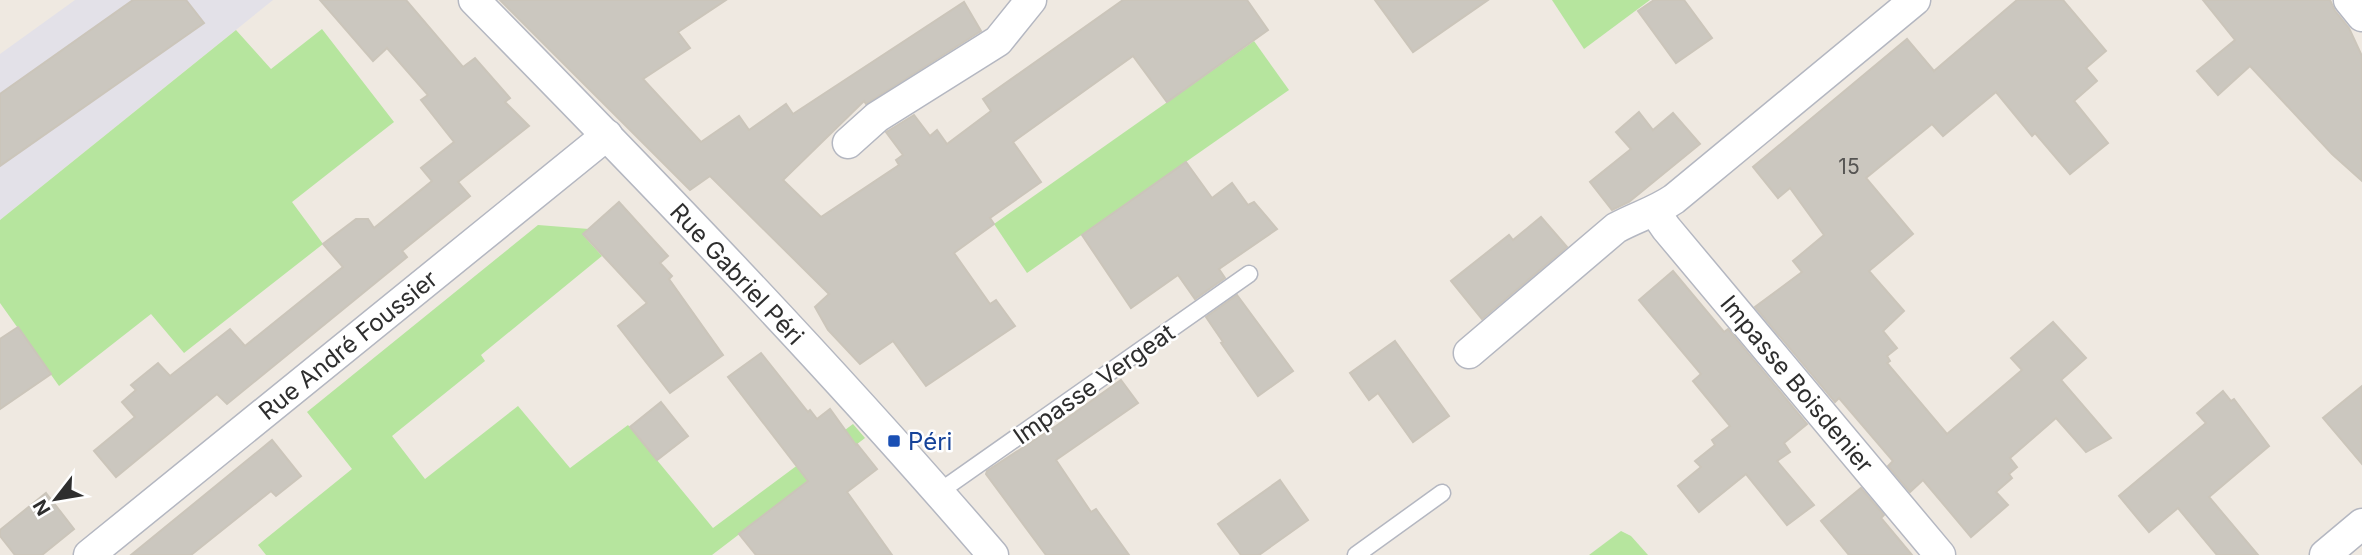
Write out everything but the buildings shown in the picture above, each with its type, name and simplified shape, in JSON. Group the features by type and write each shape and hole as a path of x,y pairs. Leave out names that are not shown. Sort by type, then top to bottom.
{"street":[{"name":"Rue Gabriel Péri","path":"474,0 607,135 939,492 993,555"},
{"path":"848,143 866,125 998,41 1031,0"},
{"path":"1469,353 1616,228 1656,212 1914,0"},
{"path":"2349,0 2362,16"},
{"name":"Rue André Foussier","path":"89,555 607,135"},
{"name":"Impasse Boisdenier","path":"1656,212 1666,228 1940,555"},
{"path":"2325,555 2362,524"}],"lane":[{"name":"Impasse Vergeat","path":"939,492 1249,274"},
{"path":"1356,555 1442,493"}],"shaded area":[{"path":"75,0 273,0 0,220 0,54"}],"green space":[{"path":"1552,0 1650,0 1584,49"},
{"path":"322,29 394,122 292,202 323,244 184,353 151,314 59,386 0,303 0,220 236,30 271,69"},
{"path":"1254,41 1289,90 1027,273 994,224"},
{"path":"538,225 589,229 583,235 602,256 481,355 485,361 392,436 425,479 518,406 570,468 628,425 713,528 853,424 865,438 712,555 266,555 258,545 352,469 307,412"},
{"path":"1621,531 1631,536 1648,555 1589,555"}],"place":[{"name":"Péri","path":"894,441"}]}
